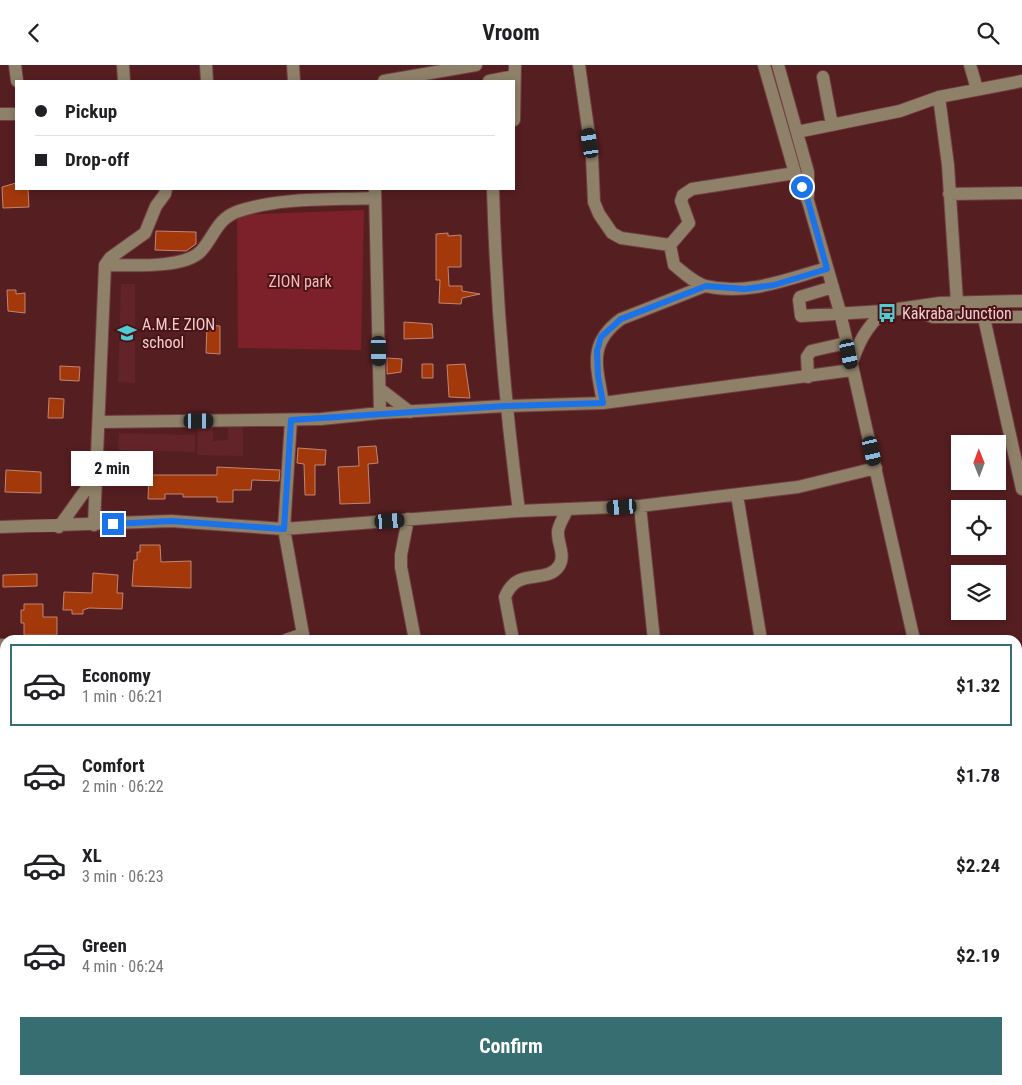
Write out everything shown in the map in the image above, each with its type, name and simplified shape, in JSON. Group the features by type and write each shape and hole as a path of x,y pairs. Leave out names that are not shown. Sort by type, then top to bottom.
{"street":[{"path":"15,65 17,80"},
{"path":"122,65 124,80"},
{"path":"206,65 207,80"},
{"path":"293,65 294,80"},
{"path":"390,80 476,65"},
{"path":"484,65 487,80"},
{"path":"579,65 592,156 594,202 599,214 612,233 621,237 670,245"},
{"path":"764,65 795,173 808,201 840,312 913,635"},
{"path":"778,65 808,172 808,201"},
{"path":"970,65 977,89"},
{"path":"490,80 515,71"},
{"path":"822,77 832,125"},
{"path":"796,132 900,111 940,97 1022,81"},
{"path":"940,97 957,302"},
{"path":"0,114 15,113"},
{"path":"670,245 689,223 682,201 686,193 692,189 795,173"},
{"path":"94,525 105,265 110,258 145,233 156,206 166,190"},
{"path":"493,190 495,268 505,406 518,511"},
{"path":"105,265 185,261 201,252 215,227 237,211 271,204 375,193 380,413"},
{"path":"949,194 1022,193"},
{"path":"670,245 674,265 692,279 706,286 745,289 774,285 827,269"},
{"path":"603,403 598,376 597,351 601,337 621,319 706,286"},
{"path":"832,287 800,297 800,314 802,317 840,312 884,311 957,302 1022,301"},
{"path":"912,308 932,317 1022,317"},
{"path":"852,367 858,344 870,325 884,311"},
{"path":"984,318 1022,489"},
{"path":"808,377 807,357 811,351 846,343"},
{"path":"99,422 291,420 505,406 603,403 808,377 852,367"},
{"path":"380,389 410,412"},
{"path":"291,420 284,529 304,635"},
{"path":"0,527 59,527 171,521 284,529 518,511 640,506 798,487 876,468"},
{"path":"59,527 97,474"},
{"path":"737,495 759,635"},
{"path":"640,506 653,635"},
{"path":"512,635 504,597 506,592 516,581 526,576 548,573 557,568 562,557 558,531 567,510"},
{"path":"408,519 401,555 401,567 414,635"}],"shaded area":[{"name":"A.M.E ZION school","path":"121,284 135,284 135,383 118,382"},
{"path":"198,419 213,420 213,441 228,440 228,419 243,419 243,456 197,455"},
{"path":"119,433 195,435 195,452 118,450"}],"green space":[{"name":"ZION park","path":"364,210 361,350 238,348 237,215"}],"building":[{"path":"15,183 15,190 28,190 29,207 3,208 2,187"},
{"path":"156,231 196,232 196,244 186,251 155,250"},
{"path":"448,233 448,236 461,235 461,267 448,267 449,286 462,286 462,291 480,294 462,298 461,304 439,303 440,280 436,280 436,234"},
{"path":"7,290 16,290 16,294 25,293 25,313 8,311"},
{"path":"404,322 432,324 433,338 404,339"},
{"path":"207,325 220,326 220,354 206,353"},
{"path":"387,358 402,359 401,372 387,374"},
{"path":"422,364 433,364 433,378 422,378"},
{"path":"465,364 470,398 449,397 447,365"},
{"path":"60,366 80,367 79,381 60,380"},
{"path":"49,398 64,399 63,418 48,418"},
{"path":"376,446 378,463 368,464 370,503 340,504 338,467 359,466 358,447"},
{"path":"298,448 326,450 325,465 315,465 315,495 305,495 304,464 297,463"},
{"path":"217,467 280,470 279,481 252,480 251,490 233,490 233,502 217,502 217,497 183,497 183,494 165,494 165,499 148,499 149,475 217,475"},
{"path":"6,470 41,472 41,493 5,492"},
{"path":"140,545 160,545 161,562 191,561 191,588 132,586 134,560 137,560 137,552 140,552"},
{"path":"93,573 118,575 117,593 123,593 122,609 89,608 83,610 83,614 72,614 72,610 63,610 64,592 92,593"},
{"path":"37,574 37,586 3,587 3,575"},
{"path":"24,604 43,604 43,617 57,617 57,635 24,635 24,623 21,623 21,610 24,610"}],"place":[{"name":"Kakraba Junction","path":"887,313"},
{"name":"A.M.E ZION school","path":"127,333"}],"route":[{"path":"113,524 171,521 284,529 291,420 505,406 603,403 598,376 597,351 601,337 621,319 670,299 693,293 706,286 745,289 774,285 801,275 827,269 808,201 802,187"}]}
